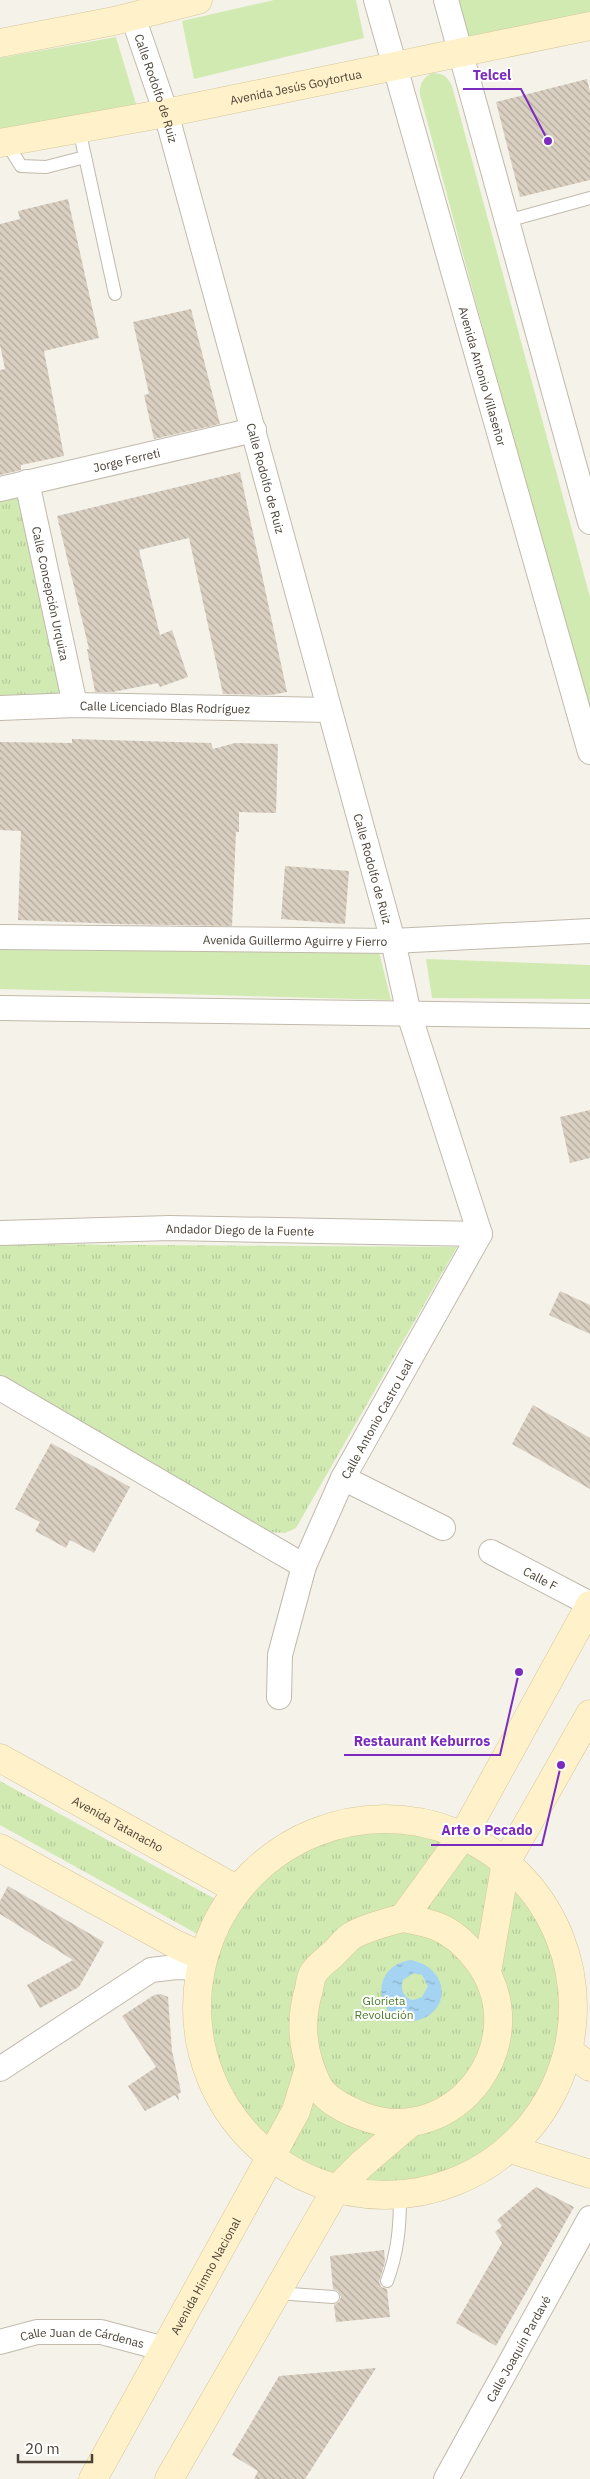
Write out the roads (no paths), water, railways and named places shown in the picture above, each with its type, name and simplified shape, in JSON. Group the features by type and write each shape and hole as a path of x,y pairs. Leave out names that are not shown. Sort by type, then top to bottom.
{"street":[{"path":"0,43 131,13 198,0"},
{"name":"Avenida Antonio Villaseñor","path":"376,0 590,752"},
{"path":"446,0 590,522"},
{"name":"Calle Rodolfo de Ruiz","path":"131,13 166,113 393,941"},
{"name":"Avenida Jesús Goytortua","path":"3,143 166,113 590,26"},
{"name":"Jorge Ferreti","path":"0,489 254,430"},
{"name":"Calle Concepción Urquiza","path":"27,482 75,705"},
{"name":"Calle Licenciado Blas Rodríguez","path":"0,708 75,705 329,710"},
{"name":"Avenida Guillermo Aguirre y Fierro","path":"0,937 393,941 590,931"},
{"path":"393,941 409,1014 480,1234"},
{"path":"0,1008 590,1016"},
{"name":"Andador Diego de la Fuente","path":"0,1233 170,1228 480,1234"},
{"name":"Calle Antonio Castro Leal","path":"279,1697 280,1656 304,1566 343,1478 480,1234"},
{"path":"0,1388 304,1566"},
{"path":"343,1478 444,1528"},
{"name":"Calle F","path":"491,1552 590,1604"},
{"path":"403,1918 464,1834 590,1604"},
{"path":"487,1972 506,1862 590,1714"},
{"name":"Avenida Tatanacho","path":"0,1758 236,1889"},
{"path":"403,1818 464,1834 506,1862 517,1871 555,1923 573,1986 569,2051 543,2111 504,2155 452,2185 400,2196 335,2191 269,2160 235,2124 205,2068 195,2006 206,1944 236,1889 283,1847 341,1822 403,1818"},
{"path":"0,1848 175,1944 203,1962"},
{"path":"403,1918 436,1926 466,1944 487,1972 498,2003 498,2036 488,2068 468,2094 441,2113 410,2123 376,2121 345,2110 319,2088 309,2068 302,2040 305,2002 314,1972 352,1936 403,1918"},
{"path":"0,2069 151,1970 203,1962"},
{"path":"569,2051 590,2067"},
{"name":"Avenida Himno Nacional","path":"93,2479 296,2111 309,2068"},
{"path":"169,2479 335,2191 362,2164 410,2123"},
{"path":"510,2148 590,2174"},
{"name":"Calle Joaquín Pardavé","path":"446,2479 590,2218"},
{"name":"Calle Juan de Cárdenas","path":"0,2342 37,2332 101,2332 165,2349"}],"lane":[{"path":"79,129 115,294"},
{"path":"3,143 21,166 46,167 85,157"},
{"path":"507,220 590,198"},
{"path":"387,2281 394,2264 400,2236 400,2196"},
{"path":"276,2293 334,2297"}],"water":[{"path":"411,1960 425,1965 436,1974 442,1994 439,2005 429,2015 409,2021 397,2018 388,2010 383,1999 382,1987 386,1975 395,1966","holes":["414,1973 422,1975 428,1986 422,1997 410,1999 403,1992 403,1980"]}],"place":[{"name":"Telcel","path":"548,141"},
{"name":"Restaurant Keburros","path":"519,1672"},
{"name":"Arte o Pecado","path":"561,1765"}],"park label":[{"name":"Glorieta Revolución","path":"384,2007"}]}
